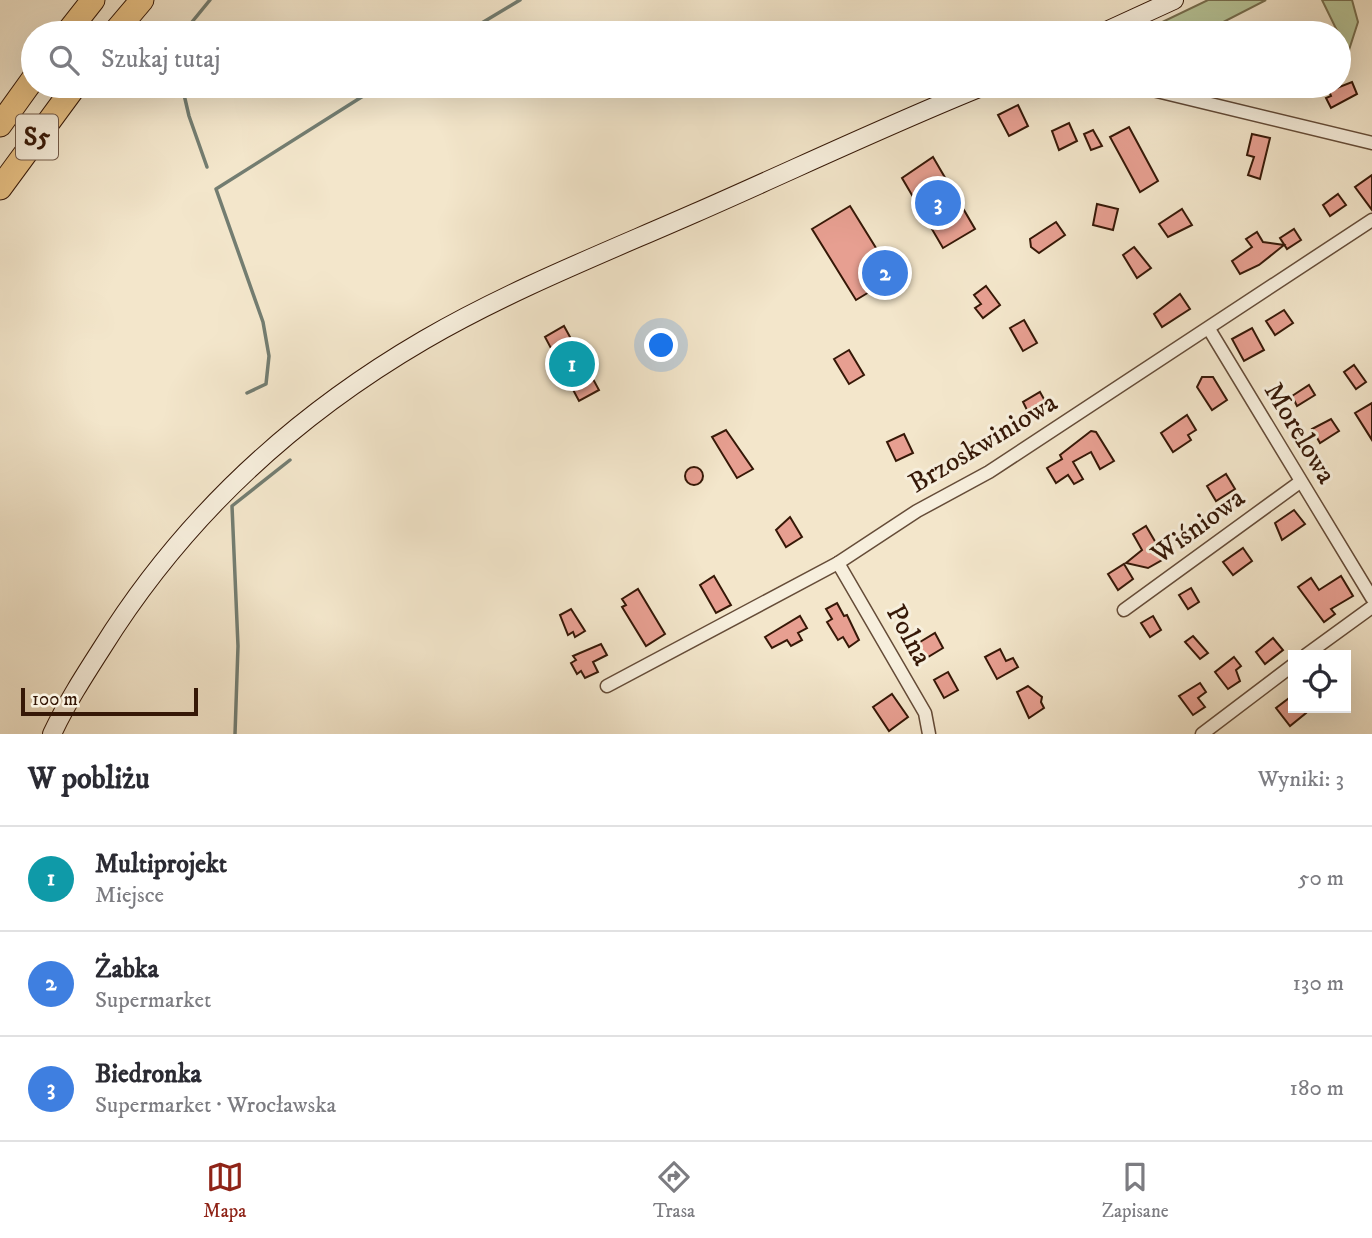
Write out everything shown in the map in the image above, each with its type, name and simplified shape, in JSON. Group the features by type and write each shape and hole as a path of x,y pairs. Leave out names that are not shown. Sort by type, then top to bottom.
{"highway":[{"path":"76,21 93,0"},
{"path":"124,21 142,0"},
{"name":"S5","path":"0,125 21,96"},
{"name":"S5","path":"0,188 66,98"}],"main road":[{"path":"1128,21 1174,0"},
{"path":"52,734 66,705 118,622 188,530 250,467 324,405 426,339 506,298 957,98"}],"street":[{"path":"1186,98 1372,143"},
{"name":"Brzoskwiniowa","path":"607,686 838,563 917,511 1009,459 1372,220"},
{"name":"Morelowa","path":"1209,329 1372,598"},
{"name":"Wiśniowa","path":"1124,610 1300,482"},
{"name":"Polna","path":"838,563 925,713 929,734"},
{"path":"1313,650 1372,607"},
{"path":"1202,734 1288,669"}],"green space":[{"path":"1208,0 1266,0 1225,21 1164,21"},
{"path":"1322,0 1352,0 1358,22 1351,44 1351,21 1332,21"}],"building":[{"path":"1351,82 1357,94 1351,97"},
{"path":"1326,98 1350,98 1331,108"},
{"path":"1018,105 1028,126 1009,136 998,115"},
{"path":"1069,123 1077,141 1059,150 1052,131"},
{"path":"1129,127 1158,181 1140,192 1110,137"},
{"path":"1093,130 1102,146 1091,150 1084,134"},
{"path":"1252,134 1270,138 1260,179 1248,175 1254,157 1247,155"},
{"path":"933,157 975,229 943,248 902,178"},
{"path":"1372,175 1372,210 1355,187"},
{"path":"1338,194 1346,205 1330,216 1323,205"},
{"path":"1097,204 1118,209 1113,230 1093,225"},
{"path":"850,206 894,277 856,300 812,229"},
{"path":"1182,209 1192,225 1168,237 1159,224"},
{"path":"1056,222 1065,235 1039,253 1031,247 1030,239"},
{"path":"1294,229 1301,240 1287,249 1280,238"},
{"path":"1257,232 1263,242 1284,245 1259,265 1240,274 1232,261 1252,247 1246,239"},
{"path":"1134,247 1151,268 1137,278 1123,255"},
{"path":"986,286 1000,305 983,318 975,308 981,304 974,295"},
{"path":"1180,294 1190,309 1162,327 1154,314"},
{"path":"1284,310 1293,323 1275,335 1266,321"},
{"path":"1024,320 1037,343 1023,351 1010,328"},
{"path":"564,326 599,390 579,401 545,337"},
{"path":"1252,328 1264,350 1244,361 1232,339"},
{"path":"849,350 864,375 849,384 834,359"},
{"path":"1354,365 1366,382 1356,389 1344,372"},
{"path":"1202,377 1213,377 1227,400 1212,410 1197,387"},
{"path":"1309,385 1315,395 1297,406 1292,396"},
{"path":"1040,392 1049,408 1031,418 1023,402"},
{"path":"1372,403 1372,440 1355,413"},
{"path":"1187,415 1196,430 1188,435 1191,440 1173,452 1161,433"},
{"path":"1331,419 1339,431 1320,443 1312,429"},
{"path":"726,430 753,469 737,478 712,437"},
{"path":"1091,431 1096,432 1114,461 1100,469 1091,452 1073,462 1083,479 1074,484 1068,475 1056,483 1047,468 1062,459 1060,455"},
{"path":"904,434 913,453 896,461 887,442"},
{"path":"694,467 700,470 703,476 700,482 694,485 688,482 685,476 688,470"},
{"path":"1226,474 1235,489 1216,501 1207,486"},
{"path":"1294,510 1305,524 1282,540 1275,523"},
{"path":"790,517 802,537 786,547 776,530"},
{"path":"1146,526 1156,543 1165,537 1171,548 1163,553 1162,560 1148,568 1126,563 1142,550 1133,534"},
{"path":"1243,548 1252,561 1233,575 1223,562"},
{"path":"1124,564 1133,579 1118,590 1108,574"},
{"path":"714,576 731,605 716,613 700,585"},
{"path":"1341,576 1353,596 1331,609 1335,614 1324,622 1298,587 1311,578 1319,590"},
{"path":"1191,588 1199,602 1188,609 1179,595"},
{"path":"638,589 665,634 646,646 622,607 626,605 622,599"},
{"path":"837,603 844,616 847,615 859,640 849,647 843,637 838,640 827,622 832,619 826,609"},
{"path":"571,609 585,631 575,637 573,632 568,635 560,615"},
{"path":"800,616 807,628 798,633 802,640 791,646 787,640 772,648 765,637"},
{"path":"1153,616 1161,630 1150,637 1141,623"},
{"path":"935,633 943,648 923,660 915,645"},
{"path":"1193,636 1208,653 1200,659 1185,642"},
{"path":"1273,638 1283,650 1265,664 1256,652"},
{"path":"601,644 607,655 593,662 598,672 585,678 581,671 577,674 571,663 576,660 573,656"},
{"path":"1000,649 1006,661 1013,658 1018,667 997,679 985,657"},
{"path":"1234,657 1241,666 1236,670 1240,681 1228,689 1215,672"},
{"path":"948,672 958,690 944,698 934,680"},
{"path":"1200,683 1206,692 1198,698 1205,707 1193,715 1179,696"},
{"path":"1028,686 1042,697 1044,708 1029,718 1017,692"},
{"path":"892,694 908,717 889,731 873,707"},
{"path":"1288,699 1288,713 1306,713 1290,726 1276,708"}],"waterway":[{"path":"193,21 210,0"},
{"path":"485,21 520,0"},
{"path":"185,98 207,167"},
{"path":"247,393 266,384 269,356 263,322 216,189 360,98"},
{"path":"235,734 238,646 232,506 290,460"}],"place":[{"name":"Biedronka","path":"938,203"},
{"name":"Żabka","path":"885,273"},
{"name":"Multiprojekt","path":"572,364"}]}
